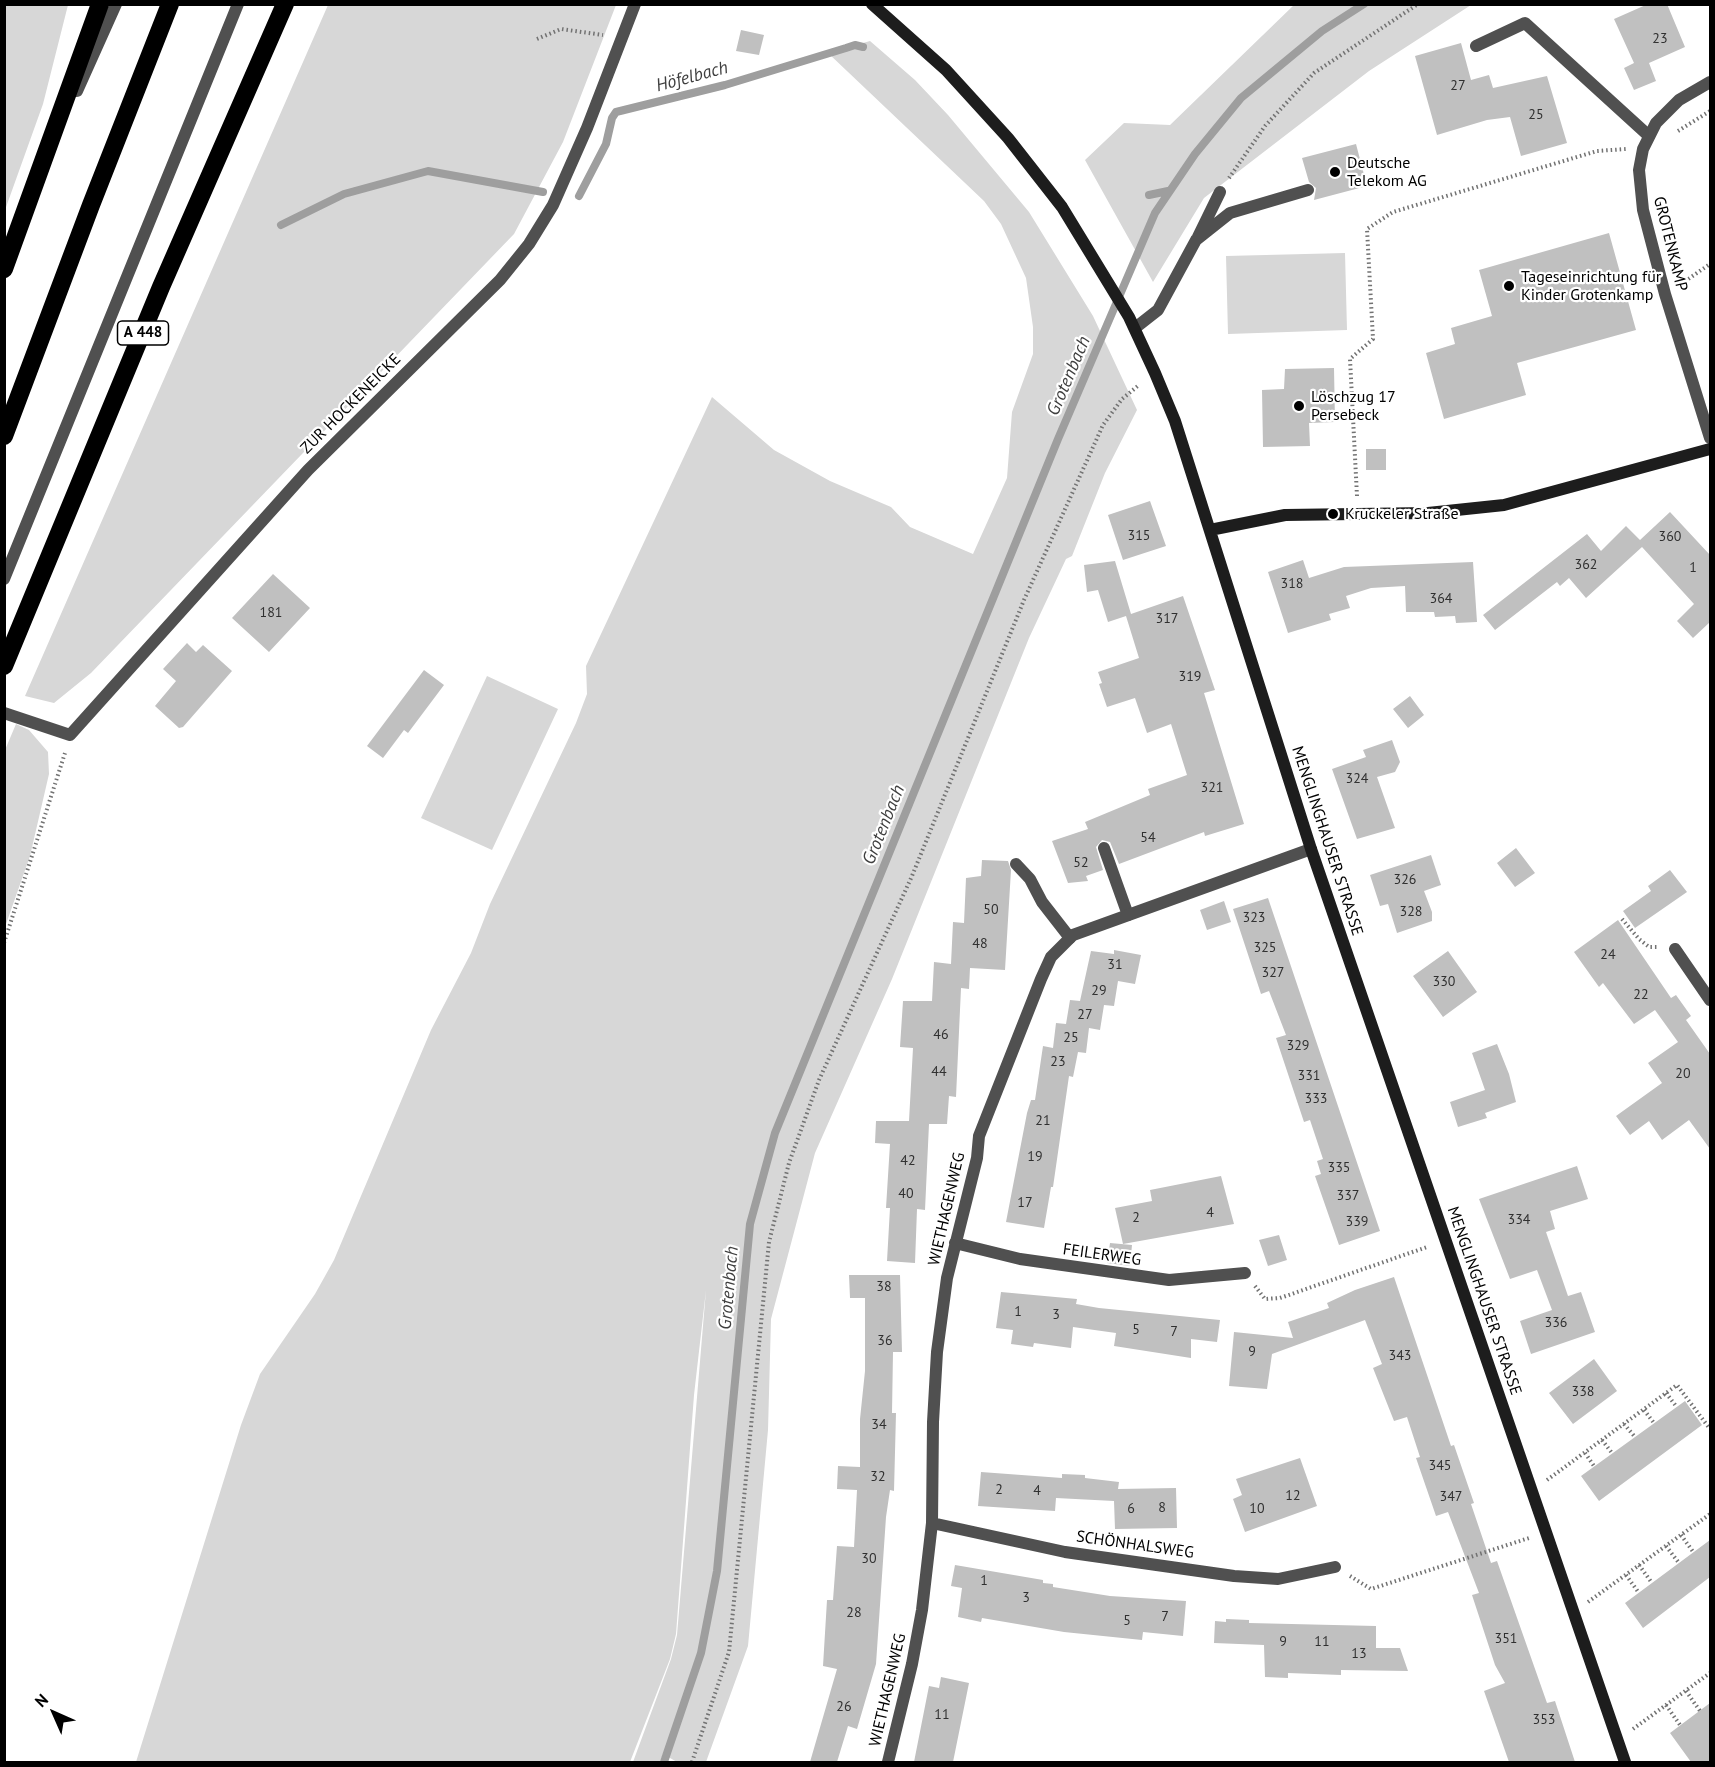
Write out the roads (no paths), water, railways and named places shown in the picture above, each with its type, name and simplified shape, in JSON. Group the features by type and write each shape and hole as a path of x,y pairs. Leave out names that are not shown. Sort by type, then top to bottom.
{"highway":[{"path":"4,269 100,4"},
{"path":"4,436 170,4"},
{"name":"A 448","path":"5,665 161,287 285,4"}],"street":[{"path":"36,182 116,4"},
{"path":"4,579 238,4"},
{"name":"ZUR HOCKENEICKE","path":"4,713 70,735 309,470 500,280 529,244 553,206 587,128 635,4"},
{"name":"MENGLINGHAUSER STRASSE","path":"872,4 946,70 1008,138 1062,207 1132,323 1155,373 1175,422 1311,849 1624,1762"},
{"path":"1476,46 1525,23 1649,136"},
{"name":"GROTENKAMP","path":"1710,82 1667,111 1649,136 1643,149 1639,187 1665,294 1710,438"},
{"path":"1196,240 1230,213 1308,190"},
{"path":"1132,323 1158,309 1220,192"},
{"path":"1210,530 1285,515 1428,513 1504,505 1710,449"},
{"path":"1104,848 1128,915"},
{"name":"WIETHAGENWEG","path":"888,1762 912,1664 932,1523 933,1422 940,1316 955,1243 977,1158 979,1136 1051,957 1070,938 1311,849"},
{"path":"1016,864 1030,879 1042,902 1070,938"},
{"path":"1676,949 1710,1000"},
{"name":"FEILERWEG","path":"955,1243 1030,1261 1169,1281 1245,1273"},
{"name":"SCHÖNHALSWEG","path":"932,1523 1065,1552 1234,1576 1278,1578 1335,1567"}],"waterway":[{"name":"Grotenbach","path":"664,1762 701,1653 717,1571 750,1224 775,1133 1058,439 1155,213 1195,154 1241,98 1322,31 1364,4"},
{"name":"Höfelbach","path":"579,196 606,144 612,118 616,112 725,85 855,45 863,47"},
{"name":"Höfelbach","path":"281,225 344,194 428,171 543,192"},
{"name":"Höfelbach","path":"1149,195 1168,191"}],"place":[{"name":"Deutsche Telekom AG","path":"1335,172"},
{"name":"Tageseinrichtung für Kinder Grotenkamp","path":"1509,286"},
{"name":"Löschzug 17 Persebeck","path":"1299,406"},
{"name":"Kruckeler Straße","path":"1333,514"}]}
